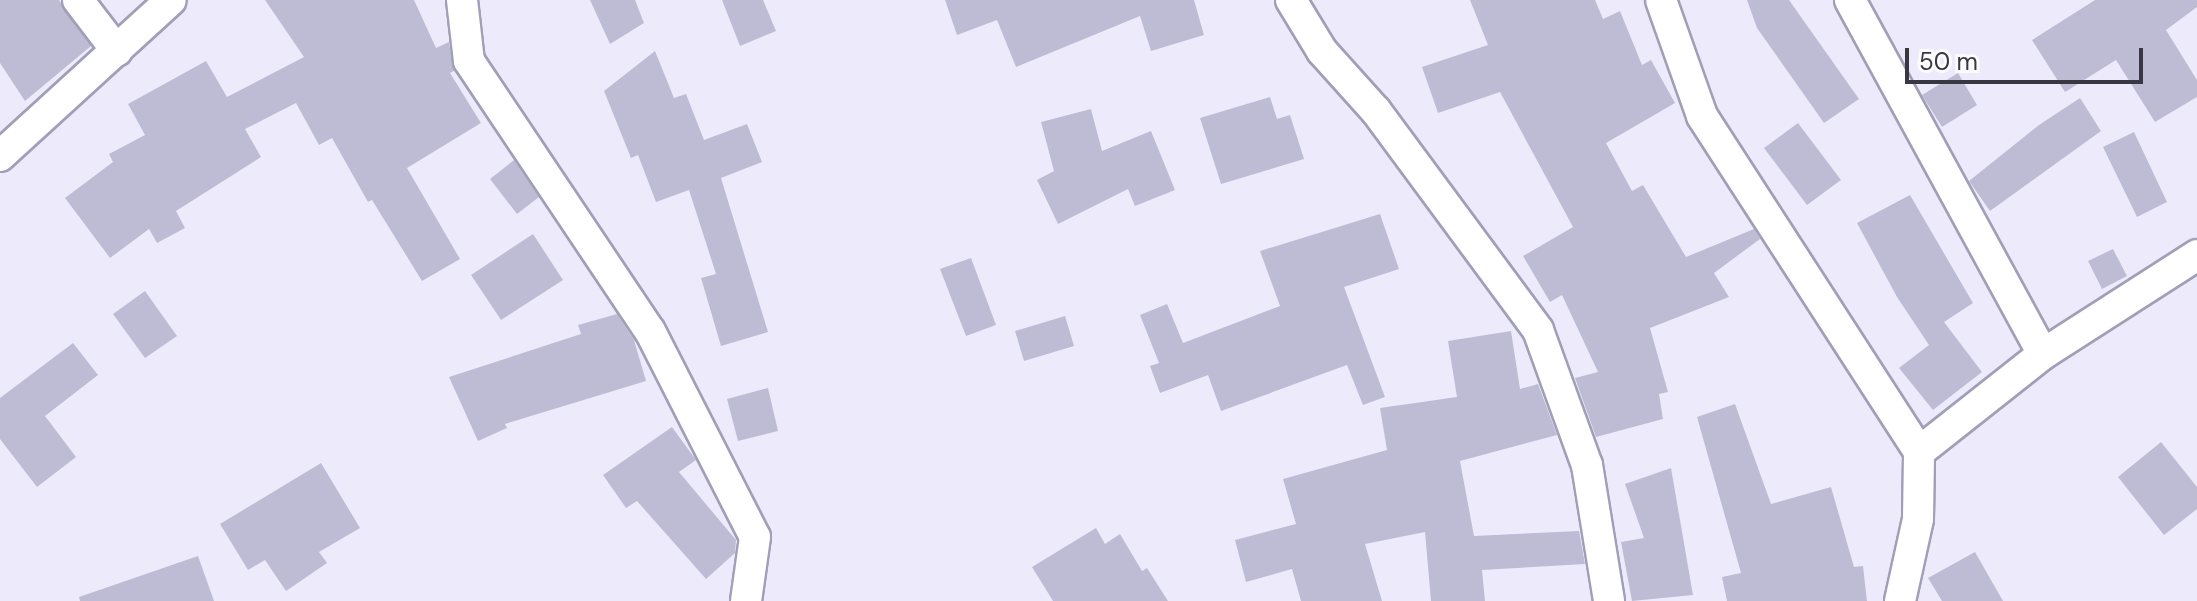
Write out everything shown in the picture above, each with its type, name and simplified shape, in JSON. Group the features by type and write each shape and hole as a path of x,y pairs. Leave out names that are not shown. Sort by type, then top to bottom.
{"street":[{"path":"78,0 117,51"},
{"path":"0,156 171,0"},
{"path":"462,0 469,61 650,331 755,537 746,601"},
{"path":"1291,0 1322,51 1376,111 1538,330 1587,465 1609,601"},
{"path":"1661,0 1702,116 1919,452 1918,519 1900,601"},
{"path":"1850,0 2043,354"},
{"path":"1919,452 2043,354 2197,255"}],"building":[{"path":"0,0 59,0 91,46 25,101 0,63"},
{"path":"265,0 414,0 436,48 449,42 454,71 450,73 481,123 407,168 460,259 422,281 372,200 368,202 332,138 319,145 296,103 245,129 261,157 176,211 185,228 157,243 149,229 110,258 65,198 113,162 109,154 145,135 128,104 206,61 227,97 304,57"},
{"path":"590,0 635,0 644,23 610,44"},
{"path":"722,0 763,0 776,31 740,46"},
{"path":"945,0 1194,0 1204,35 1151,51 1140,16 1016,67 997,20 957,35"},
{"path":"1470,0 1595,0 1603,19 1620,11 1642,65 1651,60 1675,103 1606,143 1632,191 1643,185 1686,257 1754,229 1760,239 1714,273 1729,297 1650,328 1668,392 1659,394 1663,419 1596,437 1575,378 1598,372 1562,295 1550,302 1523,256 1573,227 1500,92 1438,113 1422,67 1488,45"},
{"path":"1747,0 1789,0 1859,99 1824,123 1757,28"},
{"path":"2095,0 2197,0 2197,7 2166,30 2197,80 2197,97 2155,122 2116,60 2065,92 2032,40"},
{"path":"655,51 674,98 686,94 704,140 747,124 762,162 721,178 768,332 721,346 701,278 716,274 689,190 656,202 638,155 631,158 604,91"},
{"path":"1958,73 1977,105 1942,127 1922,95"},
{"path":"1270,97 1277,119 1290,115 1304,159 1221,184 1200,118"},
{"path":"2080,98 2101,131 1990,211 1969,181 2039,125"},
{"path":"1091,109 1102,151 1151,131 1175,190 1135,206 1128,189 1058,224 1037,180 1054,171 1041,122"},
{"path":"1798,123 1841,180 1807,205 1764,148"},
{"path":"2134,132 2167,202 2137,217 2103,147"},
{"path":"514,160 539,197 517,214 490,179"},
{"path":"1910,195 1973,303 1944,322 1982,372 1933,410 1899,368 1929,345 1897,297 1857,223"},
{"path":"1380,214 1399,269 1344,287 1385,397 1363,405 1347,365 1221,411 1208,375 1160,393 1150,366 1159,363 1140,315 1167,304 1183,343 1280,306 1260,251"},
{"path":"533,234 563,280 501,320 471,275"},
{"path":"2113,249 2127,276 2102,289 2088,261"},
{"path":"971,258 996,325 966,336 940,269"},
{"path":"145,291 177,336 145,358 113,314"},
{"path":"617,314 634,340 646,381 505,424 507,428 478,441 449,377 581,334 578,325"},
{"path":"1065,316 1074,346 1024,361 1015,331"},
{"path":"1511,331 1520,389 1538,384 1557,435 1460,461 1474,536 1579,531 1585,564 1482,570 1485,601 1431,601 1425,532 1365,544 1382,601 1301,601 1292,569 1246,582 1235,540 1296,524 1283,479 1387,450 1380,408 1457,397 1448,341"},
{"path":"73,343 98,375 45,416 76,457 37,487 0,439 0,398"},
{"path":"768,388 778,431 738,441 727,399"},
{"path":"1735,404 1771,504 1831,487 1854,567 1863,566 1867,601 1727,601 1722,577 1741,573 1697,417"},
{"path":"672,427 696,460 679,472 736,540 735,553 706,579 637,501 626,508 603,475"},
{"path":"2161,442 2197,487 2197,509 2164,535 2118,477"},
{"path":"321,463 360,528 319,552 327,563 286,591 265,560 248,570 220,524"},
{"path":"1671,468 1693,595 1632,601 1621,542 1644,538 1625,484"},
{"path":"1096,528 1105,544 1120,534 1142,571 1147,568 1168,601 1053,601 1032,567"},
{"path":"1975,552 2003,601 1942,601 1928,578"},
{"path":"198,556 214,601 80,601 79,597"}]}
